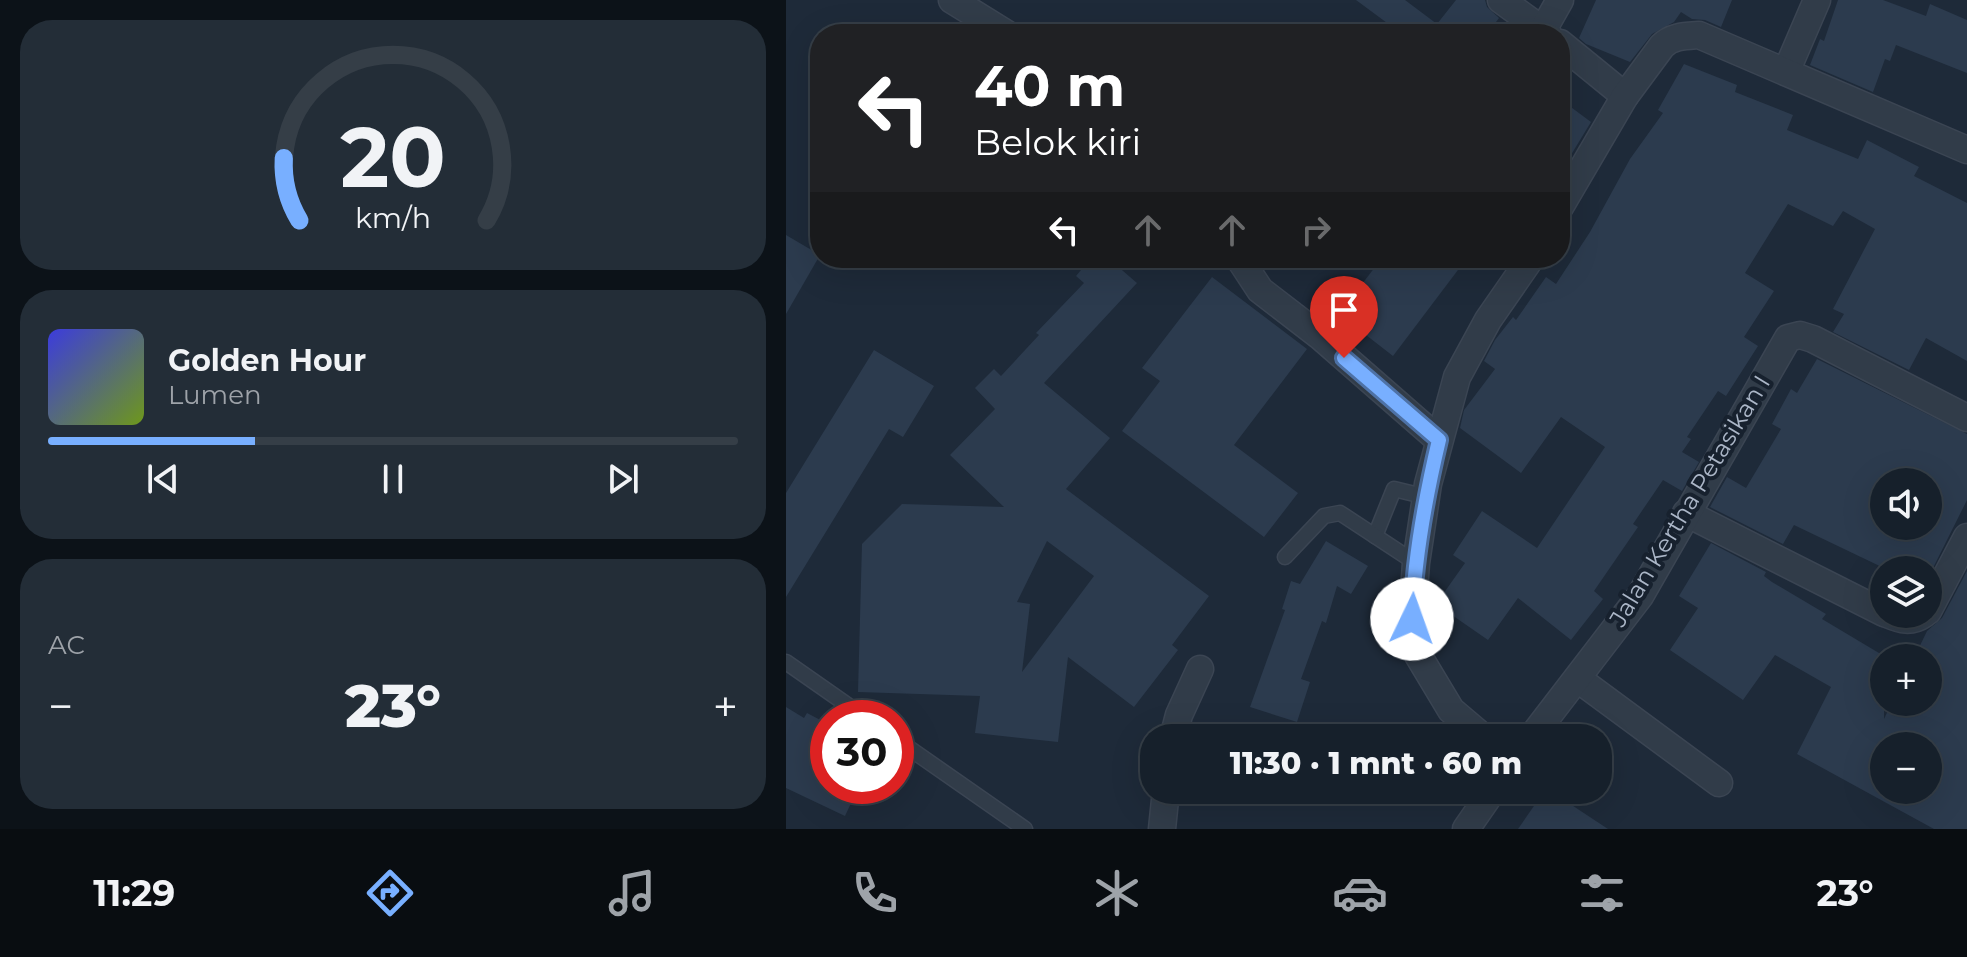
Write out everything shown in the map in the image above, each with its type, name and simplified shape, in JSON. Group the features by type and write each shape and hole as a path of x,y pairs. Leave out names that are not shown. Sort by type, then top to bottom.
{"street":[{"path":"952,0 991,24"},
{"path":"1501,0 1534,24"},
{"path":"1554,24 1560,0"},
{"path":"1786,72 1817,0"},
{"path":"1570,190 1625,96 1669,40 1699,35 1967,150"},
{"path":"1570,51 1625,96"},
{"path":"1246,268 1260,290 1321,337 1439,440"},
{"path":"1468,724 1451,710 1418,655 1412,619 1416,563 1439,440 1457,377 1488,320 1524,268"},
{"name":"Jalan Kertha Petasikan I","path":"1542,724 1640,596 1788,338 1800,335 1813,339 1967,418"},
{"path":"1686,513 1870,605"},
{"path":"1942,583 1967,537"},
{"path":"1177,724 1200,669"},
{"path":"1578,679 1719,783"},
{"path":"1162,829 1165,804"},
{"path":"1466,829 1483,804"}],"lane":[{"path":"1375,536 1394,489 1427,497"},
{"path":"1285,557 1324,516 1340,513 1416,563"},
{"path":"786,662 840,700"},
{"path":"914,752 1025,829"}],"building":[{"path":"1356,0 1405,0 1437,24 1388,24"},
{"path":"1456,0 1485,0 1487,7 1499,18 1494,24 1437,24"},
{"path":"1596,0 1732,0 1721,27 1705,20 1692,19 1681,12 1674,22 1652,34 1630,62 1586,44 1579,38"},
{"path":"1838,0 1883,0 1926,16 1930,4 1967,20 1967,73 1896,45 1890,61 1885,59 1873,92 1810,65 1820,39 1824,41"},
{"path":"1684,64 1737,85 1735,92 1793,115 1787,130 1858,159 1867,140 1919,167 1914,176 1967,203 1967,361 1926,338 1909,370 1833,332 1844,314 1833,309 1875,229 1843,211 1833,226 1788,204 1745,273 1774,291 1744,337 1758,346 1726,396 1718,391 1687,437 1691,439 1682,452 1699,462 1682,491 1663,480 1633,524 1638,527 1594,591 1603,599 1571,640 1518,598 1488,640 1436,604 1465,563 1453,555 1482,511 1537,548 1605,447 1561,417 1521,473 1460,428 1464,410 1495,369 1484,361 1495,340 1513,317 1516,320 1546,277 1556,284 1566,268 1570,268 1570,263 1630,159 1663,113 1658,110"},
{"path":"1570,106 1591,122 1570,157"},
{"path":"786,235 810,249 810,268 813,268 786,314"},
{"path":"1083,268 1120,268 1137,283 1044,383 1110,438 1066,489 1209,596 1172,645 1178,650 1134,707 1068,657 1058,742 975,733 980,696 858,692 862,544 902,504 1004,507 950,455 995,409 975,388 994,369 1001,376 1039,335 1036,333 1084,283 1076,276","holes":["1047,541 1094,576 1022,672 1030,604 1017,602"]},
{"path":"1374,268 1459,268 1393,356 1339,314"},
{"path":"1212,277 1307,349 1234,445 1298,493 1264,537 1122,431 1160,381 1142,368"},
{"path":"874,350 934,386 903,437 889,429 786,597 786,493"},
{"path":"1817,359 1967,434 1967,500 1939,556 1870,556 1870,561 1794,525 1783,544 1710,507 1727,477 1746,488 1781,429 1772,424 1791,389 1797,393"},
{"path":"1326,541 1368,566 1351,594 1337,586 1326,623 1322,621 1301,679 1310,682 1297,722 1250,707 1285,610 1282,609 1291,581 1300,584"},
{"path":"1711,543 1766,572 1764,576 1772,582 1826,614 1822,619 1870,648 1870,716 1884,716 1884,719 1885,716 1942,716 1942,644 1921,644 1930,628 1942,628 1942,618 1967,571 1967,829 1934,829 1888,804 1942,804 1942,732 1870,732 1870,794 1797,754 1831,687 1775,655 1743,700 1670,650 1698,608 1679,596"},
{"path":"786,707 804,718 807,713 810,715 810,799 786,788"},
{"path":"820,804 851,804 845,816"},
{"path":"1535,804 1570,804 1608,829 1518,829"}],"route":[{"path":"1344,358 1439,440 1428,484 1416,563 1412,619"}]}
